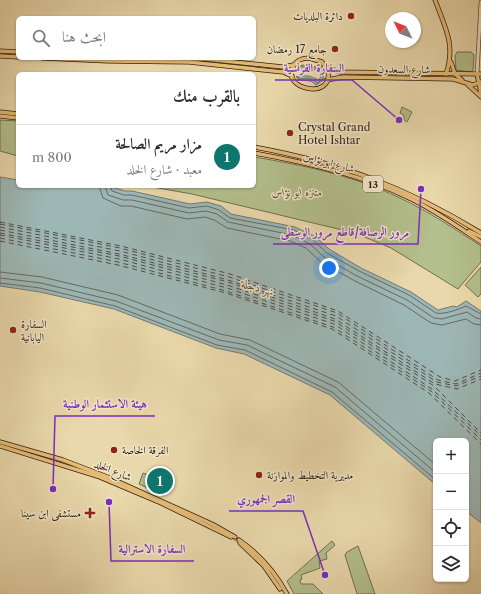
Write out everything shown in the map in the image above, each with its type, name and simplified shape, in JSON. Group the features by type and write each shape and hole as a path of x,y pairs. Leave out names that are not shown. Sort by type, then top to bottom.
{"main road":[{"path":"435,0 450,44 450,61 446,74"},
{"path":"0,51 16,52"},
{"path":"0,56 16,57"},
{"path":"107,60 205,63 283,72 292,76 298,85 309,89 321,87 329,75 326,67 320,61 309,58 300,60 293,65 283,67 205,60"},
{"path":"450,61 455,74 481,97"},
{"path":"292,76 293,65"},
{"name":"شارع السعدون","path":"326,67 340,72 479,74"},
{"path":"479,74 479,90 481,94"},
{"name":"شارع السعدون","path":"327,80 340,77 453,79 473,85 480,82"},
{"path":"0,112 16,114"},
{"path":"0,116 16,118"},
{"name":"شارع ابو نؤاس","path":"256,147 332,165 372,177 408,192 481,233"},
{"path":"270,156 271,150"},
{"name":"شارع ابو نؤاس","path":"256,154 270,156 344,174 395,191 454,224 481,242"},
{"path":"454,224 457,219"},
{"path":"464,230 481,237"},
{"name":"شارع الخلد","path":"0,442 50,456 104,475 164,501 217,526 236,539 262,561"},
{"name":"شارع الخلد","path":"0,446 97,476 160,503 236,539"},
{"path":"262,561 282,591"},
{"path":"262,561 287,594"}],"street":[{"path":"479,74 481,2"}],"green space":[{"path":"457,52 471,52 474,55 473,70 471,72 456,70 455,56"},
{"path":"319,64 326,72 324,73 320,67 310,69 297,67 303,65 314,67"},
{"path":"299,76 298,78 309,78 318,83 323,78 325,79 316,85 311,81 300,80 296,77"},
{"path":"402,107 412,112 407,122 404,120 404,115 400,113"},
{"path":"0,120 16,121 16,155 0,151"},
{"name":"متنزه ابو نؤاس","path":"256,157 328,172 383,190 431,214 481,246 481,262 458,289 391,248 355,233 192,194 158,188 256,188"},
{"path":"481,267 481,294 478,297 465,285"},
{"path":"143,473 157,478 161,482 164,478 166,479 159,493 139,484"},
{"path":"332,541 335,545 326,553 327,559 319,561 320,568 301,575 302,579 300,580 301,584 313,584 323,594 294,594 287,581"},
{"path":"358,546 375,594 357,594 345,555 347,552"}],"water":[{"path":"301,66 310,69 320,67 324,73 323,78 318,83 309,78 299,79 299,76 309,76 319,80 322,74 318,69 309,71 300,69"},
{"name":"نهر دجلة","path":"0,177 16,180 16,188 115,188 190,204 207,202 221,206 231,214 295,227 316,237 329,249 361,268 411,292 438,310 453,306 457,307 466,301 481,311 481,523 469,513 469,438 433,438 433,482 330,395 244,354 216,348 114,309 40,292 0,286"}],"ferry route":[{"path":"0,222 121,246 230,274 338,311 440,377 455,381 481,370"},
{"path":"0,224 120,248 229,277 337,313 438,380 456,384 481,373"},
{"path":"0,227 120,251 228,280 336,316 437,382 456,386 481,376"},
{"path":"0,230 119,254 228,282 335,319 435,384 457,389 481,379"},
{"path":"0,233 119,256 227,285 334,321 434,386 481,433"},
{"path":"0,235 119,259 227,288 334,324 432,389 481,436"},
{"path":"0,238 118,262 226,291 333,327 431,391 481,440"},
{"path":"0,241 118,265 226,293 332,329 429,393 481,444"}],"tunnel":[{"path":"234,539 238,541"}],"place":[{"name":"دائرة البلديات","path":"351,16"},
{"name":"جامع 17 رمضان","path":"335,49"},
{"name":"السفارة الفرنسية","path":"399,120"},
{"name":"Crystal Grand Hotel Ishtar","path":"290,133"},
{"name":"مرور الرصافة/قاطع مرور الوسطى","path":"421,189"},
{"name":"السفارة اليابانية","path":"13,330"},
{"name":"الفرقة الخاصة","path":"114,450"},
{"name":"مديرية التخطيط والموازنة","path":"259,475"},
{"name":"مزار مريم الصالحة","path":"160,481"},
{"name":"هيئة الاستثمار الوطنية","path":"53,489"},
{"name":"السفارة الاسترالية","path":"109,502"},
{"name":"مستشفى ابن سينا","path":"90,513"},
{"name":"القصر الجمهوري","path":"325,575"}]}
